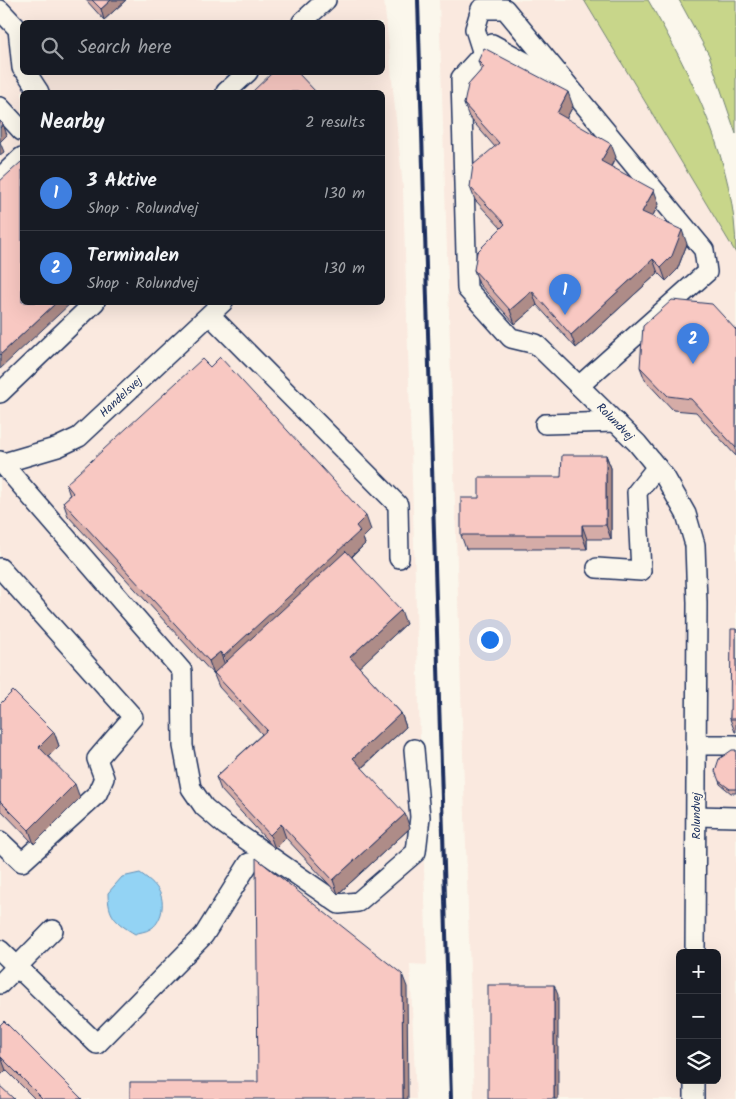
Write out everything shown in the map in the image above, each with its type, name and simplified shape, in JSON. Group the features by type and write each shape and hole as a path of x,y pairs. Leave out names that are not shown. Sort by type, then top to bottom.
{"street":[{"path":"304,20 326,0"},
{"path":"483,54 475,29 481,8 505,9 704,250 707,272 579,386"},
{"path":"0,10 18,29 20,48"},
{"path":"483,54 492,44 568,85"},
{"name":"Rolundvej","path":"483,54 461,78 467,289 511,338 536,344 616,422 657,467 665,477 686,514 695,545 695,949"},
{"path":"28,75 38,90"},
{"path":"228,90 245,75"},
{"path":"0,106 20,129"},
{"path":"0,178 20,159"},
{"path":"0,393 92,305"},
{"path":"216,309 398,505 399,558"},
{"name":"Handelsvej","path":"1,462 58,448 79,437 216,309"},
{"path":"545,424 616,422"},
{"path":"1,462 182,671 183,746 192,788 204,807 225,825 340,904 358,902 416,852 420,817 414,750"},
{"path":"597,568 640,571 637,492 657,467"},
{"path":"0,568 133,717 97,759 104,778 97,794 22,862 0,841"},
{"path":"696,745 736,745"},
{"path":"696,816 736,816"},
{"path":"0,950 97,1044 204,935 249,863"},
{"path":"0,984 53,930"},
{"path":"694,1084 694,1099"}],"shaded area":[{"path":"0,0 384,0 403,188 427,965 410,964 416,1099 0,1099"},
{"path":"439,0 584,0 736,253 736,1099 474,1099"}],"green space":[{"path":"584,0 648,0 680,59 709,122 720,154 728,187 734,220 736,253"},
{"path":"679,0 736,0 736,134 709,55"}],"water":[{"path":"140,873 151,881 158,890 161,895 162,907 161,914 154,926 147,931 135,934 122,926 114,918 109,907 108,893 122,877"}],"building":[{"path":"92,0 111,0 101,9"},
{"path":"484,48 568,92 557,113 611,144 601,161 654,190 642,212 682,230 672,256 661,267 653,259 571,335 532,291 510,310 474,270 477,252 505,224 470,187 473,165 499,143 464,104 468,85 484,67 478,61"},
{"path":"270,75 300,75 314,90 254,90"},
{"path":"20,163 20,305 54,305 0,355 0,181"},
{"path":"672,300 712,304 736,330 736,448 691,399 668,396 640,367 643,326"},
{"path":"220,357 366,516 356,526 360,531 224,656 220,652 209,661 63,502 73,493 66,484 202,359 210,367"},
{"path":"562,455 606,455 606,525 582,525 582,535 461,535 461,498 479,498 479,477 561,477"},
{"path":"346,551 401,610 350,657 401,713 353,758 405,814 333,880 281,824 270,835 216,777 267,730 214,673"},
{"path":"731,629 736,629 736,719 730,719"},
{"path":"13,691 54,732 39,747 75,784 29,830 0,801 0,704"},
{"path":"732,750 736,750 736,789 730,789 719,781 715,771 719,759"},
{"path":"256,858 402,974 403,1099 130,1099 130,1082 258,1082"},
{"path":"488,985 554,985 554,1099 488,1099"},
{"path":"4,1021 82,1099 43,1099 0,1057 0,1025"},
{"path":"0,1086 14,1099 0,1099"}],"railway":[{"path":"418,0 451,1099"}],"place":[{"name":"3 Aktive","path":"565,315"},
{"name":"Terminalen","path":"693,364"}]}
